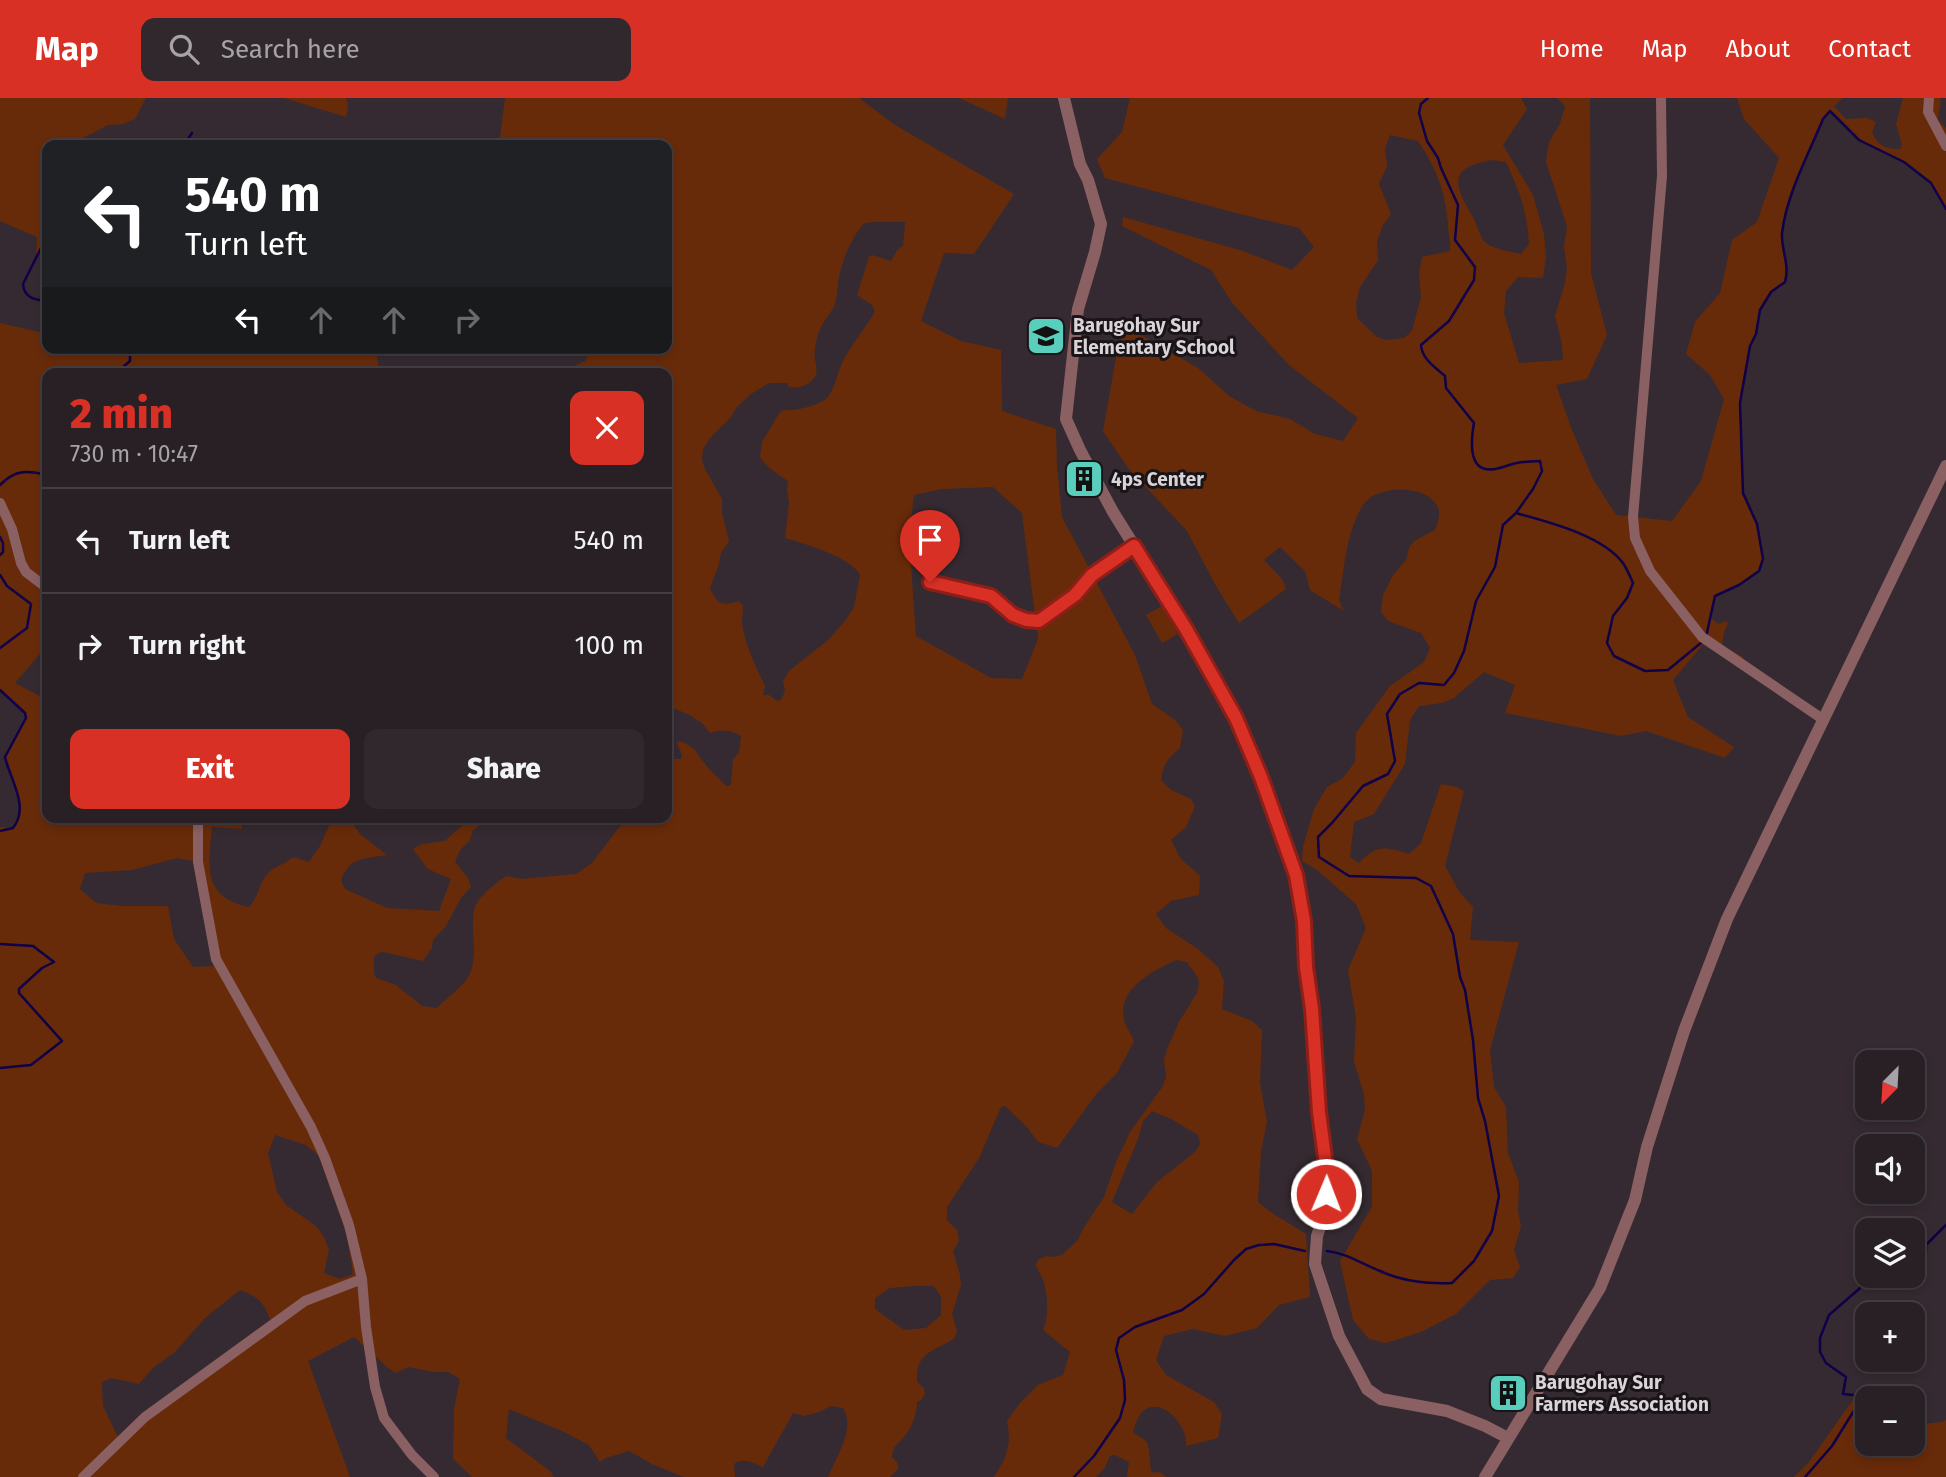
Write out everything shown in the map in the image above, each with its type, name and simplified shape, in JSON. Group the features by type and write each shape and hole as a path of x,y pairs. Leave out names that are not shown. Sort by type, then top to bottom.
{"street":[{"path":"1064,98 1080,164 1088,180 1101,224 1077,309 1066,419 1107,501 1186,629 1236,718 1261,777 1296,875 1304,921 1321,1133 1327,1173 1324,1215 1317,1236 1315,1264 1339,1336 1367,1389 1373,1395 1381,1399 1447,1411 1508,1438"},
{"path":"1661,98 1662,176 1633,517 1635,538 1650,571 1702,637 1824,720"},
{"path":"1929,98 1928,112 1946,146"},
{"path":"1485,1477 1600,1288 1635,1199 1647,1147 1684,1031 1727,919 1946,466"},
{"path":"0,503 12,529 21,564 26,572 42,584"},
{"path":"930,582 991,596 1013,615 1039,621 1075,595 1092,575 1134,546"},
{"path":"198,823 198,862 216,959 326,1157 349,1225 362,1279 375,1387 384,1418 412,1455 434,1477"},
{"path":"83,1477 145,1417 305,1301 362,1279"}],"shaded area":[{"path":"0,98 146,98 135,119 123,124 108,125 82,140 42,140 42,246 36,258 37,237 0,221"},
{"path":"284,98 346,98 346,117"},
{"path":"505,98 859,98 895,125 1014,194 974,254 944,253 921,321 961,341 1001,350 1002,411 1056,429 1062,517 1135,655 1152,704 1175,720 1183,730 1180,748 1167,762 1161,780 1171,790 1191,799 1195,806 1186,827 1171,840 1180,858 1200,876 1199,895 1171,901 1156,914 1166,928 1198,949 1218,967 1224,981 1222,1009 1252,1021 1262,1030 1260,1083 1267,1122 1261,1151 1258,1202 1306,1234 1310,1297 1279,1305 1257,1328 1225,1336 1193,1329 1164,1336 1156,1360 1166,1375 1214,1402 1222,1414 1218,1438 1186,1446 1183,1430 1173,1415 1158,1407 1143,1411 1133,1432 1147,1443 1152,1473 1159,1472 1166,1477 1127,1477 1129,1462 1115,1455 1110,1456 1104,1469 1096,1477 994,1477 1007,1450 1007,1421 1038,1385 1063,1375 1070,1352 1043,1330 1047,1299 1036,1264 1046,1256 1062,1255 1078,1240 1104,1197 1130,1132 1163,1086 1167,1049 1179,1022 1197,993 1199,984 1187,962 1176,960 1148,975 1131,990 1123,1009 1124,1020 1134,1041 1117,1073 1097,1093 1057,1148 1038,1142 1005,1106 1001,1107 979,1158 947,1207 947,1220 957,1230 959,1241 953,1251 961,1285 952,1314 957,1331 954,1339 927,1354 919,1364 917,1382 924,1388 925,1394 917,1402 909,1429 893,1450 892,1457 897,1462 898,1469 890,1477 828,1477 843,1443 847,1425 843,1408 831,1406 804,1416 793,1413 763,1467 748,1461 737,1462 734,1464 735,1477 684,1477 629,1451 600,1462 589,1445 509,1409 506,1438 550,1471 554,1477 472,1477 453,1459 454,1409 460,1379 448,1372 408,1367 396,1373 354,1337 308,1361 350,1477 0,1477 0,827 13,828 18,820 19,802 5,757 26,718 25,712 0,690 0,323 42,334 42,354 377,354 379,368 42,368 42,654 15,683 42,697 42,823 242,823 242,829 212,827 210,867 211,878 223,896 249,907 268,873 293,857 309,862 330,823 352,823 360,834 387,855 364,858 348,867 341,881 345,889 387,908 439,911 451,879 428,869 413,849 422,844 445,841 465,823 484,823 473,830 470,840 460,850 455,862 468,878 471,887 461,898 446,926 433,940 432,948 423,961 383,952 374,957 376,978 396,985 422,1006 437,1008 470,974 474,951 474,911 480,898 493,886 506,876 522,879 576,874 592,863 622,823 672,823 672,759 681,759 682,755 676,741 692,748 726,786 731,784 733,760 739,752 741,736 726,731 710,733 702,723 672,708 672,368 570,368 585,361 589,354 672,354 672,140 500,140","holes":["905,222 903,246 891,261 872,255 869,257 857,295 872,305 875,311 842,363 829,396 812,406 780,412 762,442 760,457 788,481 789,503 785,538 838,557 855,568 860,575 854,607 846,620 828,640 789,671 783,681 785,691 781,700 777,701 769,695 763,695 765,686 743,630 743,605 738,601 721,603 710,588 721,553 729,541 722,513 722,499 705,469 703,449 751,394 769,383 787,383 789,387 797,387 814,378 818,334 835,304 847,251 864,223","993,487 1022,513 1038,639 1022,679 991,678 916,636 911,548 914,495 942,489","177,858 193,861 206,915 214,966 193,967 174,939 168,906 96,903 80,889 85,873 132,870","1152,1111 1198,1135 1200,1144 1195,1152 1157,1182 1132,1214 1112,1202 1143,1121","275,1135 306,1145 318,1155 347,1235 353,1274 340,1279 324,1273 329,1250 324,1237 316,1226 286,1205 277,1192 268,1153","934,1286 941,1297 941,1315 926,1328 904,1330 875,1309 875,1298 890,1288","240,1290 252,1295 264,1306 271,1323 119,1439 103,1406 102,1382 111,1378 139,1384 153,1368 175,1352 205,1318"]},
{"path":"959,98 1008,98 1005,119"},
{"path":"1130,98 1521,98 1527,109 1503,145 1533,195 1544,234 1546,257 1543,278 1518,277 1506,291 1504,313 1519,363 1563,360 1555,316 1567,268 1564,246 1567,226 1546,162 1549,142 1560,124 1565,106 1557,98 1590,98 1591,273 1607,335 1587,379 1556,385 1593,479 1616,515 1672,521 1701,481 1724,399 1710,375 1686,354 1695,322 1720,293 1732,240 1757,222 1779,158 1744,119 1737,98 1843,98 1834,106 1846,119 1867,118 1876,122 1872,132 1877,140 1883,146 1900,149 1902,145 1896,124 1903,98 1941,98 1938,120 1946,128 1946,210 1931,183 1904,162 1859,140 1830,111 1823,119 1788,204 1782,233 1785,282 1771,292 1760,310 1756,334 1750,346 1740,403 1743,493 1757,524 1763,559 1759,571 1739,585 1715,596 1710,616 1719,624 1726,621 1728,623 1722,645 1743,657 1742,665 1706,641 1673,680 1688,717 1734,747 1725,758 1646,731 1621,736 1505,713 1515,685 1484,672 1454,698 1442,703 1419,706 1410,720 1405,764 1374,814 1354,822 1350,857 1359,863 1376,850 1394,850 1409,854 1421,843 1441,784 1464,791 1445,866 1460,893 1473,907 1470,940 1519,942 1490,1050 1494,1087 1506,1107 1508,1153 1519,1182 1518,1211 1521,1226 1514,1250 1520,1267 1513,1278 1490,1280 1456,1314 1421,1332 1386,1343 1369,1339 1353,1320 1340,1261 1372,1207 1372,1171 1357,1139 1365,1110 1364,1094 1354,1062 1356,1018 1348,970 1366,928 1356,904 1317,870 1302,861 1303,847 1314,809 1327,787 1342,779 1355,762 1356,733 1390,686 1424,662 1430,648 1421,633 1388,621 1381,612 1383,595 1393,575 1406,560 1414,541 1435,530 1439,510 1430,497 1411,490 1388,491 1369,498 1357,516 1346,551 1339,601 1344,611 1310,590 1305,571 1280,547 1264,560 1282,579 1286,589 1239,623 1187,531 1128,468 1103,431 1122,324 1198,368 1229,396 1256,411 1290,419 1315,434 1343,441 1358,418 1289,365 1233,304 1211,270 1122,226 1123,217 1243,251 1292,270 1314,247 1299,228 1105,178 1097,159 1122,132","holes":["1390,135 1418,141 1430,161 1445,201 1450,251 1422,257 1419,274 1421,297 1412,331 1404,338 1386,340 1377,337 1357,318 1356,303 1360,287 1378,260 1377,241 1391,214 1379,184 1387,166 1385,149","1493,160 1506,162 1522,202 1529,244 1521,254 1485,242 1461,195 1459,179 1462,172 1478,163"]},
{"path":"1162,606 1178,634 1162,643 1146,615"},
{"path":"1855,1397 1855,1456 1925,1456 1925,1424 1946,1420 1946,1477 1794,1477 1809,1462"}],"waterway":[{"path":"1327,1251 1347,1256 1397,1277 1452,1283 1474,1261 1492,1231 1499,1196 1478,1098 1473,1040 1453,934 1431,886 1416,878 1349,876 1319,857 1318,837 1363,786 1388,774 1395,761 1387,714 1400,694 1419,683 1444,685 1454,673 1464,651 1476,601 1495,567 1503,525 1516,513 1542,471 1540,461 1520,462 1495,469 1479,466 1475,461 1472,446 1474,423 1446,388 1445,376 1422,350 1421,345 1449,321 1474,280 1475,267 1455,240 1458,205 1438,158 1427,141 1419,113 1421,104 1428,98"},
{"path":"1706,637 1715,596 1739,585 1759,571 1763,559 1757,524 1743,493 1740,403 1750,346 1756,334 1760,310 1771,292 1785,282 1782,233 1788,204 1823,119 1830,111 1859,140 1904,162 1931,183 1946,209"},
{"path":"187,140 192,133"},
{"path":"42,246 23,284 28,295 42,300"},
{"path":"122,368 130,361 130,354"},
{"path":"0,485 20,473 42,474"},
{"path":"1516,513 1588,537 1614,553 1623,563 1633,583 1627,598 1613,616 1607,643 1614,656 1645,671 1668,670 1702,642"},
{"path":"0,537 3,543 3,552 0,555"},
{"path":"0,575 7,586 31,604 27,628 0,648"},
{"path":"0,690 25,713 26,718 5,757 19,802 18,820 13,828 0,831"},
{"path":"0,944 33,946 54,962 42,968 19,989 19,993 62,1041 31,1065 0,1068"},
{"path":"1925,1254 1926,1245 1946,1225"},
{"path":"1074,1477 1094,1456 1120,1418 1125,1400 1124,1380 1116,1350 1119,1338 1135,1327 1182,1310 1204,1294 1246,1249 1274,1244 1305,1251"},
{"path":"1805,1477 1832,1446 1855,1409 1857,1401 1854,1395 1843,1394 1846,1377 1826,1363 1820,1352 1820,1338 1829,1315 1860,1288"}],"place":[{"name":"Barugohay Sur Elementary School","path":"1046,336"},
{"name":"4ps Center","path":"1084,479"},
{"name":"Barugohay Sur Farmers Association","path":"1508,1393"}],"route":[{"path":"930,582 991,596 1013,615 1039,621 1075,595 1092,575 1134,546 1186,629 1236,718 1261,777 1296,875 1304,921 1315,1070 1321,1133 1326,1155 1326,1194"}]}
